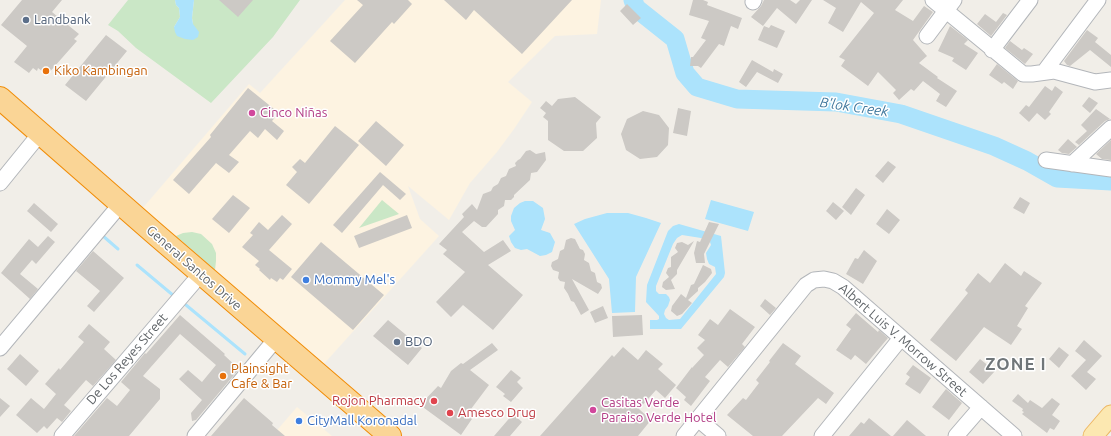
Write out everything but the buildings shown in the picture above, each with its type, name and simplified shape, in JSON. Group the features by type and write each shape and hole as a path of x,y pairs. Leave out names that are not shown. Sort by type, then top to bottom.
{"highway":[{"name":"General Santos Drive","path":"0,98 390,436"},
{"name":"General Santos Drive","path":"0,113 34,141 193,283 270,346 375,436"}],"main road":[{"path":"1093,436 1111,415"}],"street":[{"path":"933,0 950,5 992,50 1023,74 1054,71 1096,82 1111,80"},
{"path":"992,50 1030,0"},
{"path":"1044,72 1098,0"},
{"path":"927,36 950,5"},
{"path":"1072,164 1111,128"},
{"path":"0,183 34,141"},
{"path":"1046,160 1111,168"},
{"path":"0,348 114,212"},
{"name":"Albert Luis V. Morrow Street","path":"684,436 806,285 814,280 824,279 833,281 843,287 1014,436"},
{"name":"De Los Reyes Street","path":"62,436 193,283"},
{"path":"822,436 901,338"},
{"path":"195,436 270,346"},
{"path":"956,436 981,407"},
{"path":"698,419 718,436"}],"shaded area":[{"path":"345,0 601,0 597,34 555,36 508,82 532,102 497,152 470,183 449,220 408,186 420,219 439,236 322,366 141,210 249,84 260,93"},
{"name":"CityMall Koronadal","path":"297,407 332,436 272,436"}],"green space":[{"path":"128,0 175,0 176,5 179,8 180,17 174,27 193,24 192,18 194,0 300,0 273,37 211,103 136,48 118,31 108,25"},
{"path":"382,200 399,214 359,228"},
{"path":"192,232 201,234 212,244 216,253 215,270 176,236 183,233"}],"water":[{"path":"175,0 194,0 192,18 193,24 199,32 198,37 193,40 177,36 175,32 174,27 180,17 179,8 176,5"},
{"path":"711,200 754,212 748,231 705,219"},
{"path":"525,201 533,201 543,208 545,219 541,230 550,233 555,242 552,252 546,255 540,256 527,249 521,250 515,248 511,242 509,236 515,230 511,221 511,216 514,208"},
{"path":"607,213 628,213 661,223 636,277 635,312 612,313 609,279 574,224 585,219"},
{"path":"679,224 721,236 725,273 724,277 681,329 650,329 650,320 657,320 659,319 659,316 646,302 647,285 668,231 673,226","holes":["682,235 701,238 710,242 711,245 706,253 707,259 709,264 715,267 716,274 680,319 669,320 664,314 670,300 669,297 666,294 659,294 656,291 656,286 673,244 677,238"]}],"waterway":[{"name":"B'lok Creek","path":"633,0 636,8 675,39 685,73 697,87 737,99 836,102 901,114 994,146 1027,161 1057,178 1111,181"},
{"path":"103,236 118,249"},
{"path":"137,265 174,296"},
{"path":"186,305 245,354"}],"place":[{"name":"Landbank","path":"26,20"},
{"name":"Kiko Kambingan","path":"46,71"},
{"name":"Cinco Niñas","path":"252,113"},
{"name":"Mommy Mel's","path":"306,280"},
{"name":"BDO","path":"397,342"},
{"name":"Plainsight Cafe & Bar","path":"223,376"},
{"name":"Rojon Pharmacy","path":"434,401"},
{"name":"Casitas Verde Paraiso Verde Hotel","path":"593,410"},
{"name":"Amesco Drug","path":"450,413"},
{"name":"CityMall Koronadal","path":"299,421"}],"district":[{"name":"ZONE I","path":"1016,364"}]}
